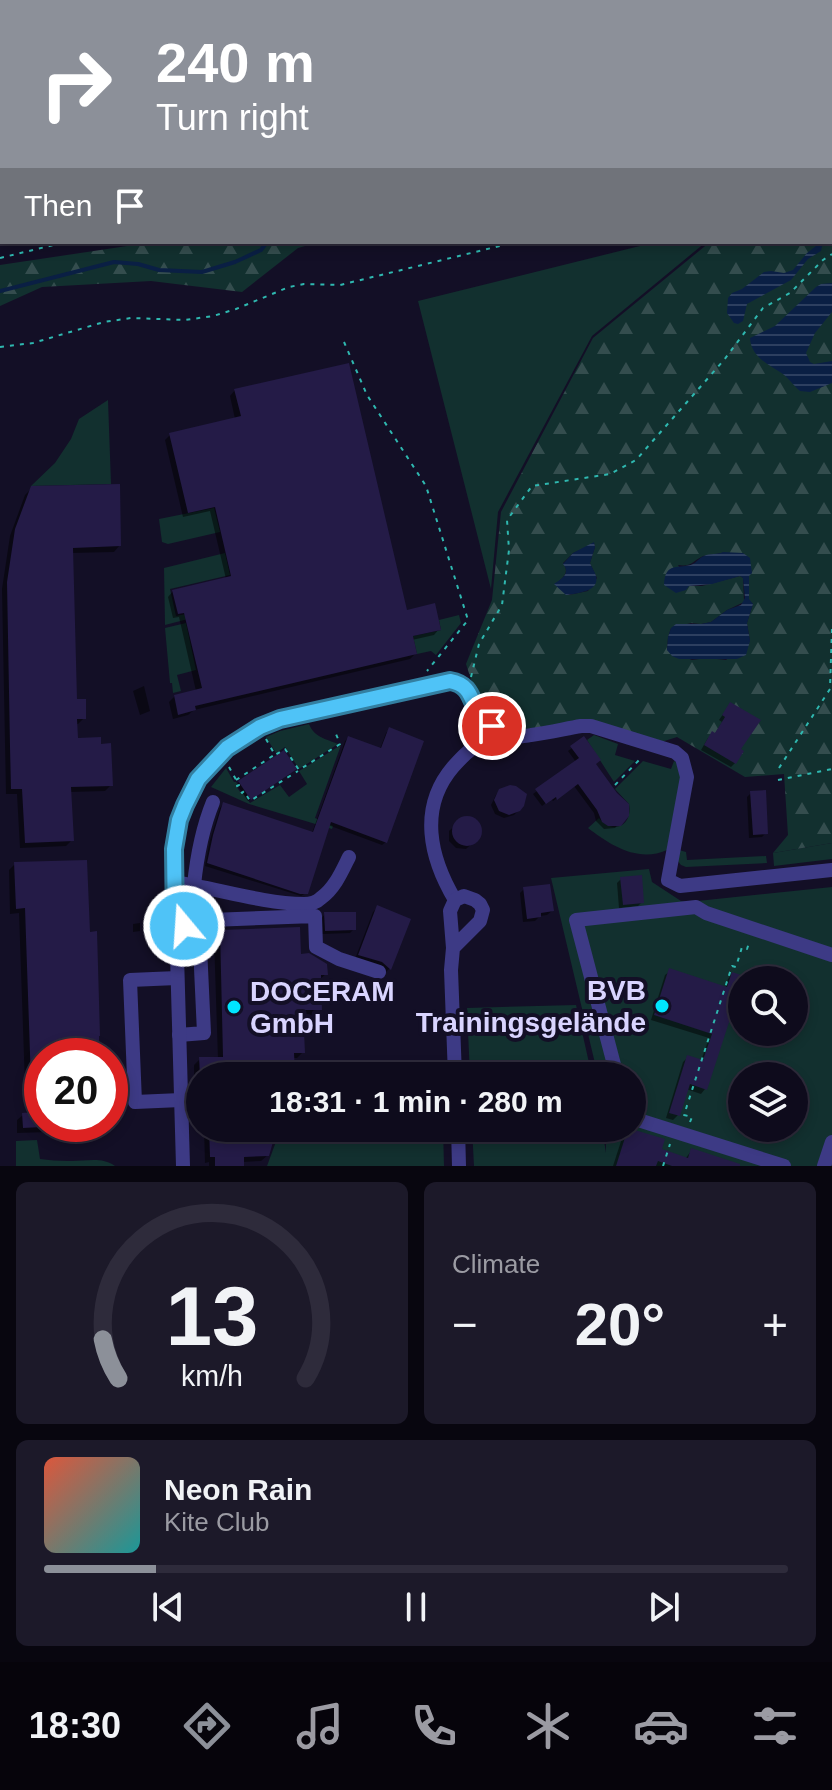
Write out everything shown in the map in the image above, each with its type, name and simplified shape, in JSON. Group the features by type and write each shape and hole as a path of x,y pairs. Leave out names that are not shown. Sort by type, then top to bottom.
{"street":[{"path":"183,1166 173,882 176,834 185,805 198,779 234,743 280,719 443,681 463,686 482,717 502,733 519,736"},
{"path":"455,900 435,859 431,834 432,810 448,773 462,757 480,744 581,726 591,726 653,745 675,752 682,758 687,777 668,880 680,886 832,870"},
{"path":"194,885 199,846 213,802"},
{"path":"173,882 307,904 320,900 329,890 349,857"},
{"path":"453,948 482,916 480,904 464,896 455,900 450,911 454,1062"},
{"path":"613,1062 576,920 696,907 832,955"},
{"path":"175,927 199,925 211,920 315,916 316,947 339,959 379,972"},
{"path":"179,1035 204,1033 199,925"},
{"path":"177,978 130,980 135,1102 181,1100"},
{"path":"646,1122 784,1166"},
{"path":"458,1142 459,1166"},
{"path":"824,1166 832,1142"}],"path":[{"path":"0,258 58,244"},
{"path":"489,244 490,248"},
{"path":"0,347 33,343 104,322 131,318 185,320 213,316 289,287 304,284 340,285 507,244"},
{"path":"463,686 479,644 502,605 509,550 507,520 532,486 610,474 636,460 724,360 763,308 790,293 832,254"},
{"path":"344,342 367,395 426,486 468,620 426,672"},
{"path":"779,768 830,689 832,627"},
{"path":"225,762 237,786 250,801 340,744 336,734"},
{"path":"264,735 275,755"},
{"path":"615,785 653,745"},
{"path":"236,780 285,749 299,770"},
{"path":"778,780 832,769"},
{"path":"692,1117 684,1115 732,966 736,967 742,947 745,948"},
{"path":"663,1166 674,1131"}],"green space":[{"path":"141,244 312,244 298,248 242,292 151,281 42,287 0,306 0,265"},
{"path":"648,244 704,244 592,336 498,512 491,589 418,301"},
{"path":"708,244 832,244 832,843 773,853 788,835 784,774 745,777 677,737 658,743 584,720 531,730 511,727 488,715 476,695 466,664 492,600 501,512 593,338","holes":["594,543 590,563 597,578 588,591 569,595 555,584 566,572 563,563 573,553","724,552 749,576 749,600 753,604 747,623 750,641 726,660 692,660 667,650 671,628 711,622 744,602 743,578 740,576 702,586 689,586 678,565"]},
{"path":"108,400 111,484 31,486 55,463 71,439 79,419"},
{"path":"214,508 220,532 168,544 162,542 159,519"},
{"path":"225,553 230,575 170,589 176,616 191,613 192,618 165,625 164,568"},
{"path":"459,615 461,623 436,655 431,651 417,654 413,636 441,630 439,620"},
{"path":"186,623 196,670 177,675 181,691 173,693 165,628"},
{"path":"309,724 317,735 338,744 299,769 285,747 276,753 266,737"},
{"path":"594,735 618,744 615,755 635,761 614,782 587,740"},
{"path":"341,745 315,818 333,826 332,829 249,804 211,787 226,768 250,803 280,785 289,797 307,784 299,771"},
{"path":"643,761 671,769 674,761 681,778 667,850 646,854 615,846 588,828 599,818 610,826 625,823 629,804 615,789"},
{"path":"832,843 832,859 774,866 773,853"},
{"path":"679,850 686,852 687,860 766,856 767,863 686,867 677,860"},
{"name":"BVB Trainingsgelände","path":"649,869 652,882 681,901 688,902 832,887 832,1166 474,1166 473,1142 604,1142 606,1153 606,1142 646,1142 646,1062 595,1062 551,878"},
{"path":"576,1005 589,1062 469,1062 467,1008"},
{"path":"16,1141 37,1142 40,1159 98,1160 115,1166 16,1166"},
{"path":"276,1142 443,1142 444,1166 267,1166"}],"water":[{"path":"823,244 821,251 808,259 791,280 747,304 743,321 734,323 727,313 728,298 732,293 764,272 793,270 816,246"},
{"path":"832,283 832,312 815,333 806,353 814,364 832,361 832,383 810,392 800,391 757,355 750,338 775,326 816,287"},
{"path":"594,542 590,563 596,576 595,585 587,591 566,595 554,584 566,573 563,564 573,553"},
{"path":"743,553 750,558 749,599 753,604 747,623 750,641 746,655 737,659 679,659 672,656 667,650 668,637 676,624 711,622 727,610 741,605 745,598 743,578 740,576 712,584 689,586 676,593 664,585 667,572 674,567 693,564 706,555"}],"building":[{"path":"349,363 407,610 435,603 441,630 413,636 417,654 195,706 196,710 178,715 174,695 202,688 184,613 178,614 172,590 231,576 215,507 188,513 169,433 241,416 234,389"},
{"path":"120,484 121,546 73,548 77,699 86,699 86,719 77,719 78,738 101,737 101,744 111,743 113,786 71,787 74,841 25,843 22,789 11,789 7,582 15,529 31,486"},
{"path":"730,702 761,720 741,749 744,751 736,764 704,745 725,717 722,715"},
{"path":"389,727 424,741 387,843 331,822 308,894 207,863 223,802 313,832 348,736 381,748"},
{"path":"584,736 601,760 596,764 629,804 629,816 621,826 608,826 602,822 578,784 557,800 556,797 546,804 535,789 579,758 570,746"},
{"path":"284,750 297,769 251,800 238,781"},
{"path":"510,785 527,794 520,811 509,815 499,811 494,800 499,789"},
{"path":"766,790 768,834 753,835 750,791"},
{"path":"467,816 478,820 482,831 478,842 467,846 456,842 452,831 456,820"},
{"path":"87,860 90,932 97,931 99,1038 29,1038 25,908 16,909 14,862"},
{"path":"642,875 644,903 623,905 620,877"},
{"path":"550,884 554,911 527,919 523,887"},
{"path":"377,905 411,919 391,970 382,962 358,955"},
{"path":"324,912 356,912 356,930 325,931"},
{"path":"300,927 301,954 309,953 327,964 328,975 321,975 322,1010 303,1010 305,1053 294,1053 294,1062 199,1062 199,1057 223,1057 220,930"},
{"path":"669,968 727,987 728,984 728,1025 707,1090 690,1084 680,1116 669,1113 687,1055 703,1060 712,1034 654,1015"},
{"path":"646,1133 665,1139 662,1149 688,1158 691,1148 740,1164 672,1166 658,1161 656,1166 616,1166 624,1142 646,1142"},
{"path":"209,1142 273,1142 269,1156 244,1157 244,1166 215,1166 215,1157 210,1157"}],"waterway":[{"path":"0,291 114,262 159,270 202,272 235,262 261,250 266,244"}],"place":[{"name":"BVB Trainingsgelände","path":"662,1006"},
{"name":"DOCERAM GmbH","path":"234,1007"}],"route":[{"path":"184,926 175,927 174,849 179,820 198,779 216,758 242,737 280,719 443,681 458,682 468,690 482,717 492,726"}]}
